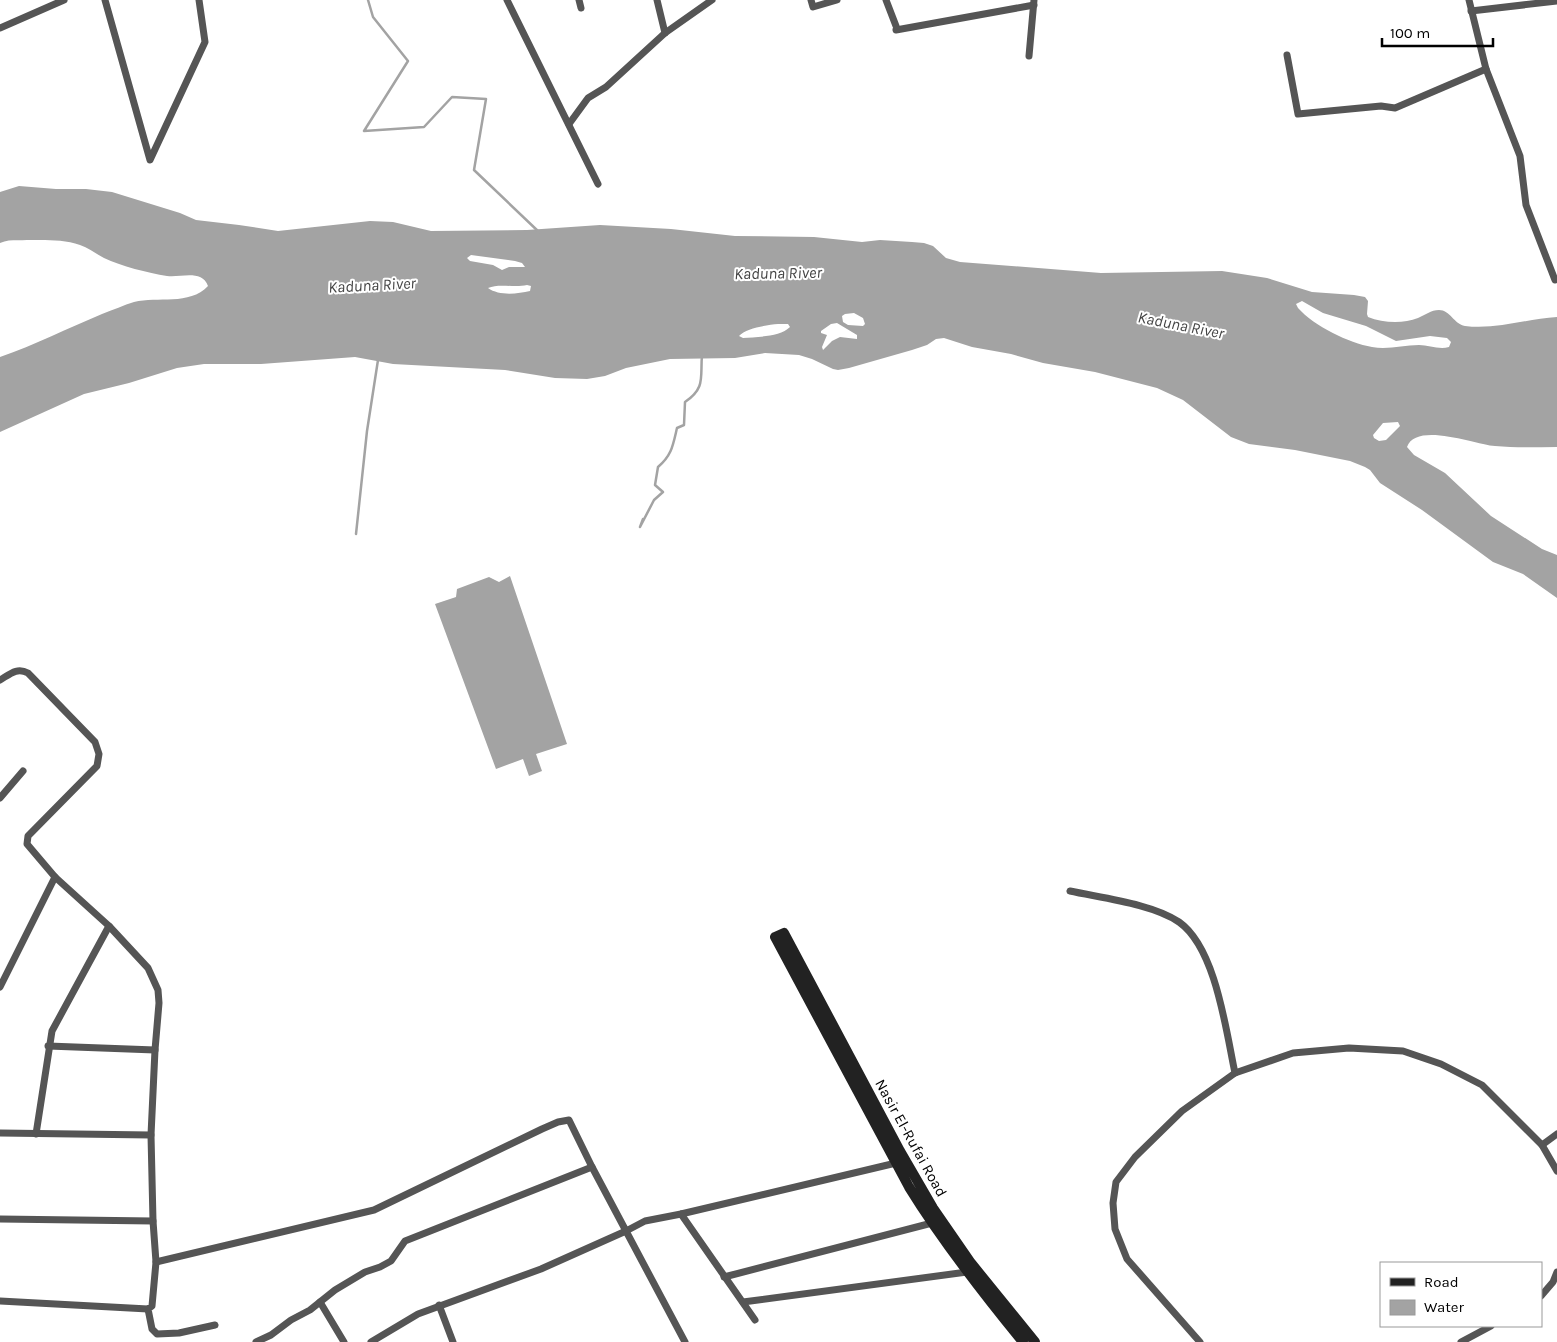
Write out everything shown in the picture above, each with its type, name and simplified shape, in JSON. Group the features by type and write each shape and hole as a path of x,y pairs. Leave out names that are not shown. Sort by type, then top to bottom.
{"main road":[{"path":"784,933 775,938 842,1052"},
{"name":"Nasir El-Rufai Road","path":"842,1052 896,1163 932,1223 967,1272 1023,1342"},
{"name":"Nasir El-Rufai Road","path":"842,1052 933,1208 971,1263 1035,1342"}],"street":[{"path":"0,28 64,0"},
{"path":"106,0 150,160 205,42 200,0"},
{"path":"508,0 598,184"},
{"path":"578,0 581,8"},
{"path":"657,0 665,32"},
{"path":"569,124 588,98 606,87 665,32 712,0"},
{"path":"811,0 813,8 837,0"},
{"path":"886,0 896,28 1034,2 1029,56"},
{"path":"1469,0 1486,70 1520,156 1526,205 1555,280"},
{"path":"1471,11 1557,1"},
{"path":"1287,55 1298,114 1380,106 1395,108 1486,70"},
{"path":"0,680 14,671 22,669 95,742 99,754 97,766 28,836 27,844 55,877 109,926 148,968 158,990 159,1003 151,1135 156,1262 152,1306 148,1309 0,1301"},
{"path":"0,798 23,771"},
{"path":"0,987 55,877"},
{"path":"1070,890 1152,909 1179,922 1196,939 1206,957 1217,991 1235,1073"},
{"path":"36,1134 48,1046 52,1030 109,926"},
{"path":"48,1046 155,1050"},
{"path":"1200,1342 1127,1259 1115,1229 1113,1203 1116,1182 1135,1157 1182,1111 1235,1073 1293,1053 1349,1048 1402,1051 1441,1064 1482,1085 1542,1145 1557,1172"},
{"path":"156,1262 374,1210 542,1129 564,1120 569,1120 685,1342"},
{"path":"0,1133 151,1135"},
{"path":"1542,1145 1557,1134"},
{"path":"371,1342 418,1314 541,1270 645,1221 896,1163"},
{"path":"256,1342 271,1335 291,1320 310,1310 335,1290 365,1272 391,1261 405,1241 592,1167"},
{"path":"681,1214 755,1320"},
{"path":"0,1219 153,1221"},
{"path":"724,1277 932,1223"},
{"path":"742,1302 967,1272"},
{"path":"1542,1295 1553,1282 1557,1272"},
{"path":"320,1302 344,1342"},
{"path":"439,1305 453,1342"},
{"path":"148,1309 152,1329 157,1334 179,1333 215,1325"},
{"path":"1461,1342 1489,1327"},
{"path":"271,1335 275,1342"}],"water":[{"name":"Kaduna River","path":"19,186 112,192 180,213 196,220 278,231 370,221 393,222 431,231 527,230 600,225 671,229 735,236 814,237 862,242 880,240 912,242 933,246 946,258 960,262 1101,273 1222,271 1267,278 1312,292 1365,297 1368,301 1368,317 1386,322 1412,320 1436,310 1446,312 1461,325 1476,327 1557,317 1557,447 1495,446 1448,436 1434,435 1413,439 1407,447 1414,455 1445,473 1491,516 1542,549 1557,555 1557,598 1523,574 1493,562 1422,510 1380,483 1370,470 1365,467 1350,461 1295,450 1249,444 1231,437 1183,400 1157,388 1095,372 1043,363 1011,354 972,347 944,338 936,339 927,345 912,350 838,370 799,355 765,353 735,358 670,359 626,368 605,376 587,379 555,378 505,370 393,364 355,357 261,364 204,364 177,368 129,383 84,394 0,432 0,357 130,303 143,300 183,298 192,296 208,286 205,281 196,276 167,276 118,264 74,243 54,240 27,240 0,243 0,192","holes":["471,255 515,261 522,263 525,267 509,267 502,270 493,265 470,261 467,258","531,286 530,291 514,293 497,292 488,288","1302,301 1323,313 1366,326 1396,341 1430,336 1447,338 1451,342 1449,347 1445,348 1419,345 1384,348 1372,347 1353,342 1332,333 1313,321 1296,304","854,313 863,318 865,324 863,326 848,325 843,322 842,316","837,323 857,335 857,339 840,337 832,341 823,350 822,347 827,335 821,333 831,324","788,324 790,327 780,333 768,336 743,338 739,336 752,329 768,325","1398,422 1400,426 1386,440 1379,441 1373,435 1383,423"]},
{"path":"510,576 567,744 536,754 542,771 529,776 523,759 496,769 435,604 456,597 457,589 489,577 499,582"}],"waterway":[{"path":"368,0 373,17 408,61 364,131 424,127 452,97 486,99 474,170 539,232"},
{"path":"643,519 640,527 654,500 663,492 655,485 658,467 669,454 677,428 684,425 685,402 692,397 701,382 702,355"},
{"path":"356,534 367,431 378,360"}]}
